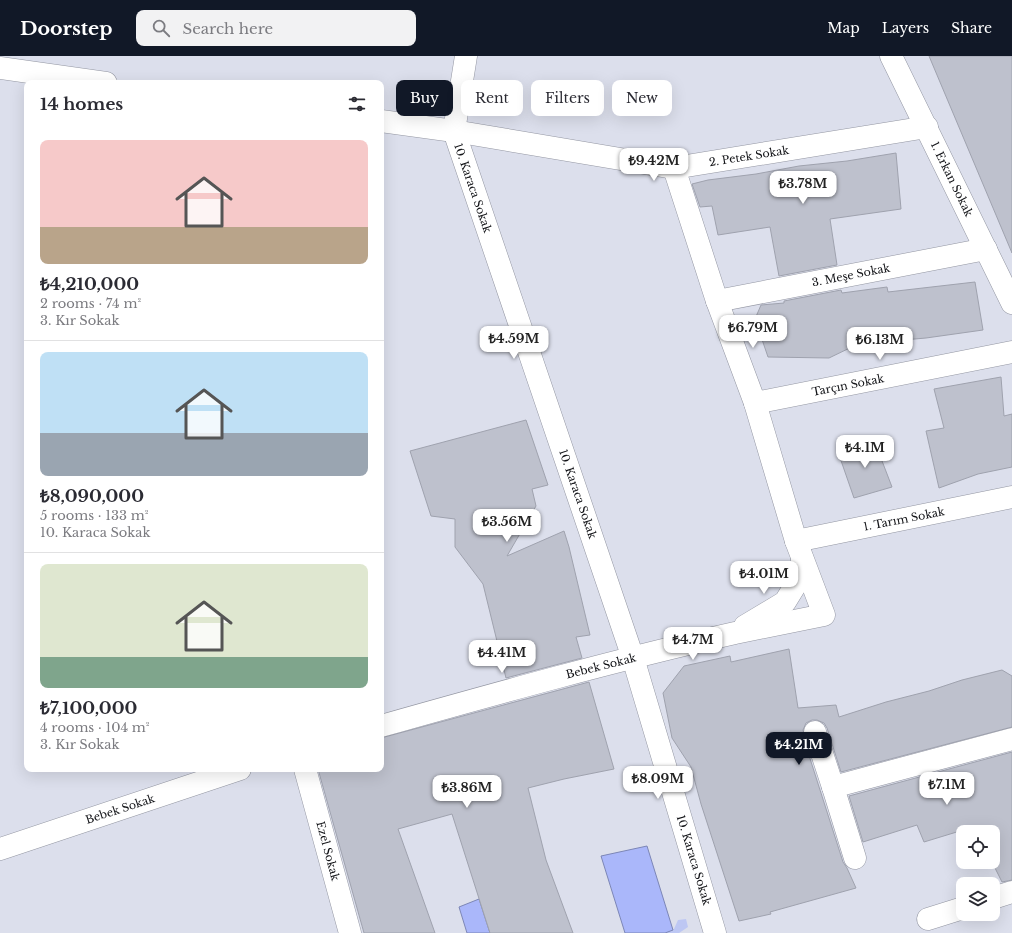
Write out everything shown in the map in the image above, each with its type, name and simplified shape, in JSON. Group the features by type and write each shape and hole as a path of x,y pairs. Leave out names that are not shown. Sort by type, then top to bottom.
{"street":[{"name":"10. Karaca Sokak","path":"466,56 454,131 633,658 715,933"},
{"name":"1. Erkan Sokak","path":"891,56 1012,303"},
{"path":"0,68 85,80"},
{"name":"2. Petek Sokak","path":"384,121 454,131 674,168 927,127"},
{"path":"674,168 717,301 755,403 799,550 801,576 784,602 735,633"},
{"name":"3. Meşe Sokak","path":"717,301 986,249"},
{"name":"Tarçın Sokak","path":"755,403 1012,352"},
{"name":"1. Tarım Sokak","path":"799,550 1012,497"},
{"name":"Bebek Sokak","path":"384,725 633,658 735,633 824,615 799,550"},
{"path":"818,742 815,732 854,858"},
{"path":"833,787 1012,739"},
{"name":"Bebek Sokak","path":"0,849 231,772"},
{"name":"Ezel Sokak","path":"306,772 350,933"},
{"path":"1000,896 1012,892"},
{"path":"928,919 956,910"}],"shaded area":[{"path":"647,846 673,930 665,933 625,933 601,856"},
{"path":"479,899 490,933 467,933 459,907"},
{"path":"686,919 688,927 679,933 665,933 674,929 678,920"}],"building":[{"path":"929,56 1012,56 1012,253"},
{"path":"896,153 901,209 830,219 837,265 779,276 770,227 718,235 712,206 700,207 692,184 708,180 756,174 799,166 847,161"},
{"path":"975,282 983,330 926,338 858,344 829,358 768,357 755,319 761,305 784,303 784,301 841,290 842,293 887,287 888,292"},
{"path":"1001,377 1004,416 1012,414 1012,467 978,474 939,488 926,431 944,428 934,389"},
{"path":"526,420 548,485 532,489 536,506 507,556 564,531 590,635 576,637 582,658 506,678 483,584 455,547 455,519 431,516 410,451"},
{"path":"874,440 892,487 854,498 838,452"},
{"path":"789,649 798,708 836,705 839,717 962,680 1002,670 1012,676 1012,727 841,772 824,723 817,720 812,720 806,723 803,730 806,746 843,862 856,888 770,912 771,914 739,921 701,804 691,767 672,738 663,693 684,666 730,656 731,662"},
{"path":"589,682 614,769 528,788 546,860 573,933 490,933 452,814 398,829 435,933 364,933 319,772 384,772 384,737"},
{"path":"1012,752 1012,880 1002,882 996,869 1000,869 1000,825 956,825 956,832 924,842 917,825 863,842 849,796"}]}
